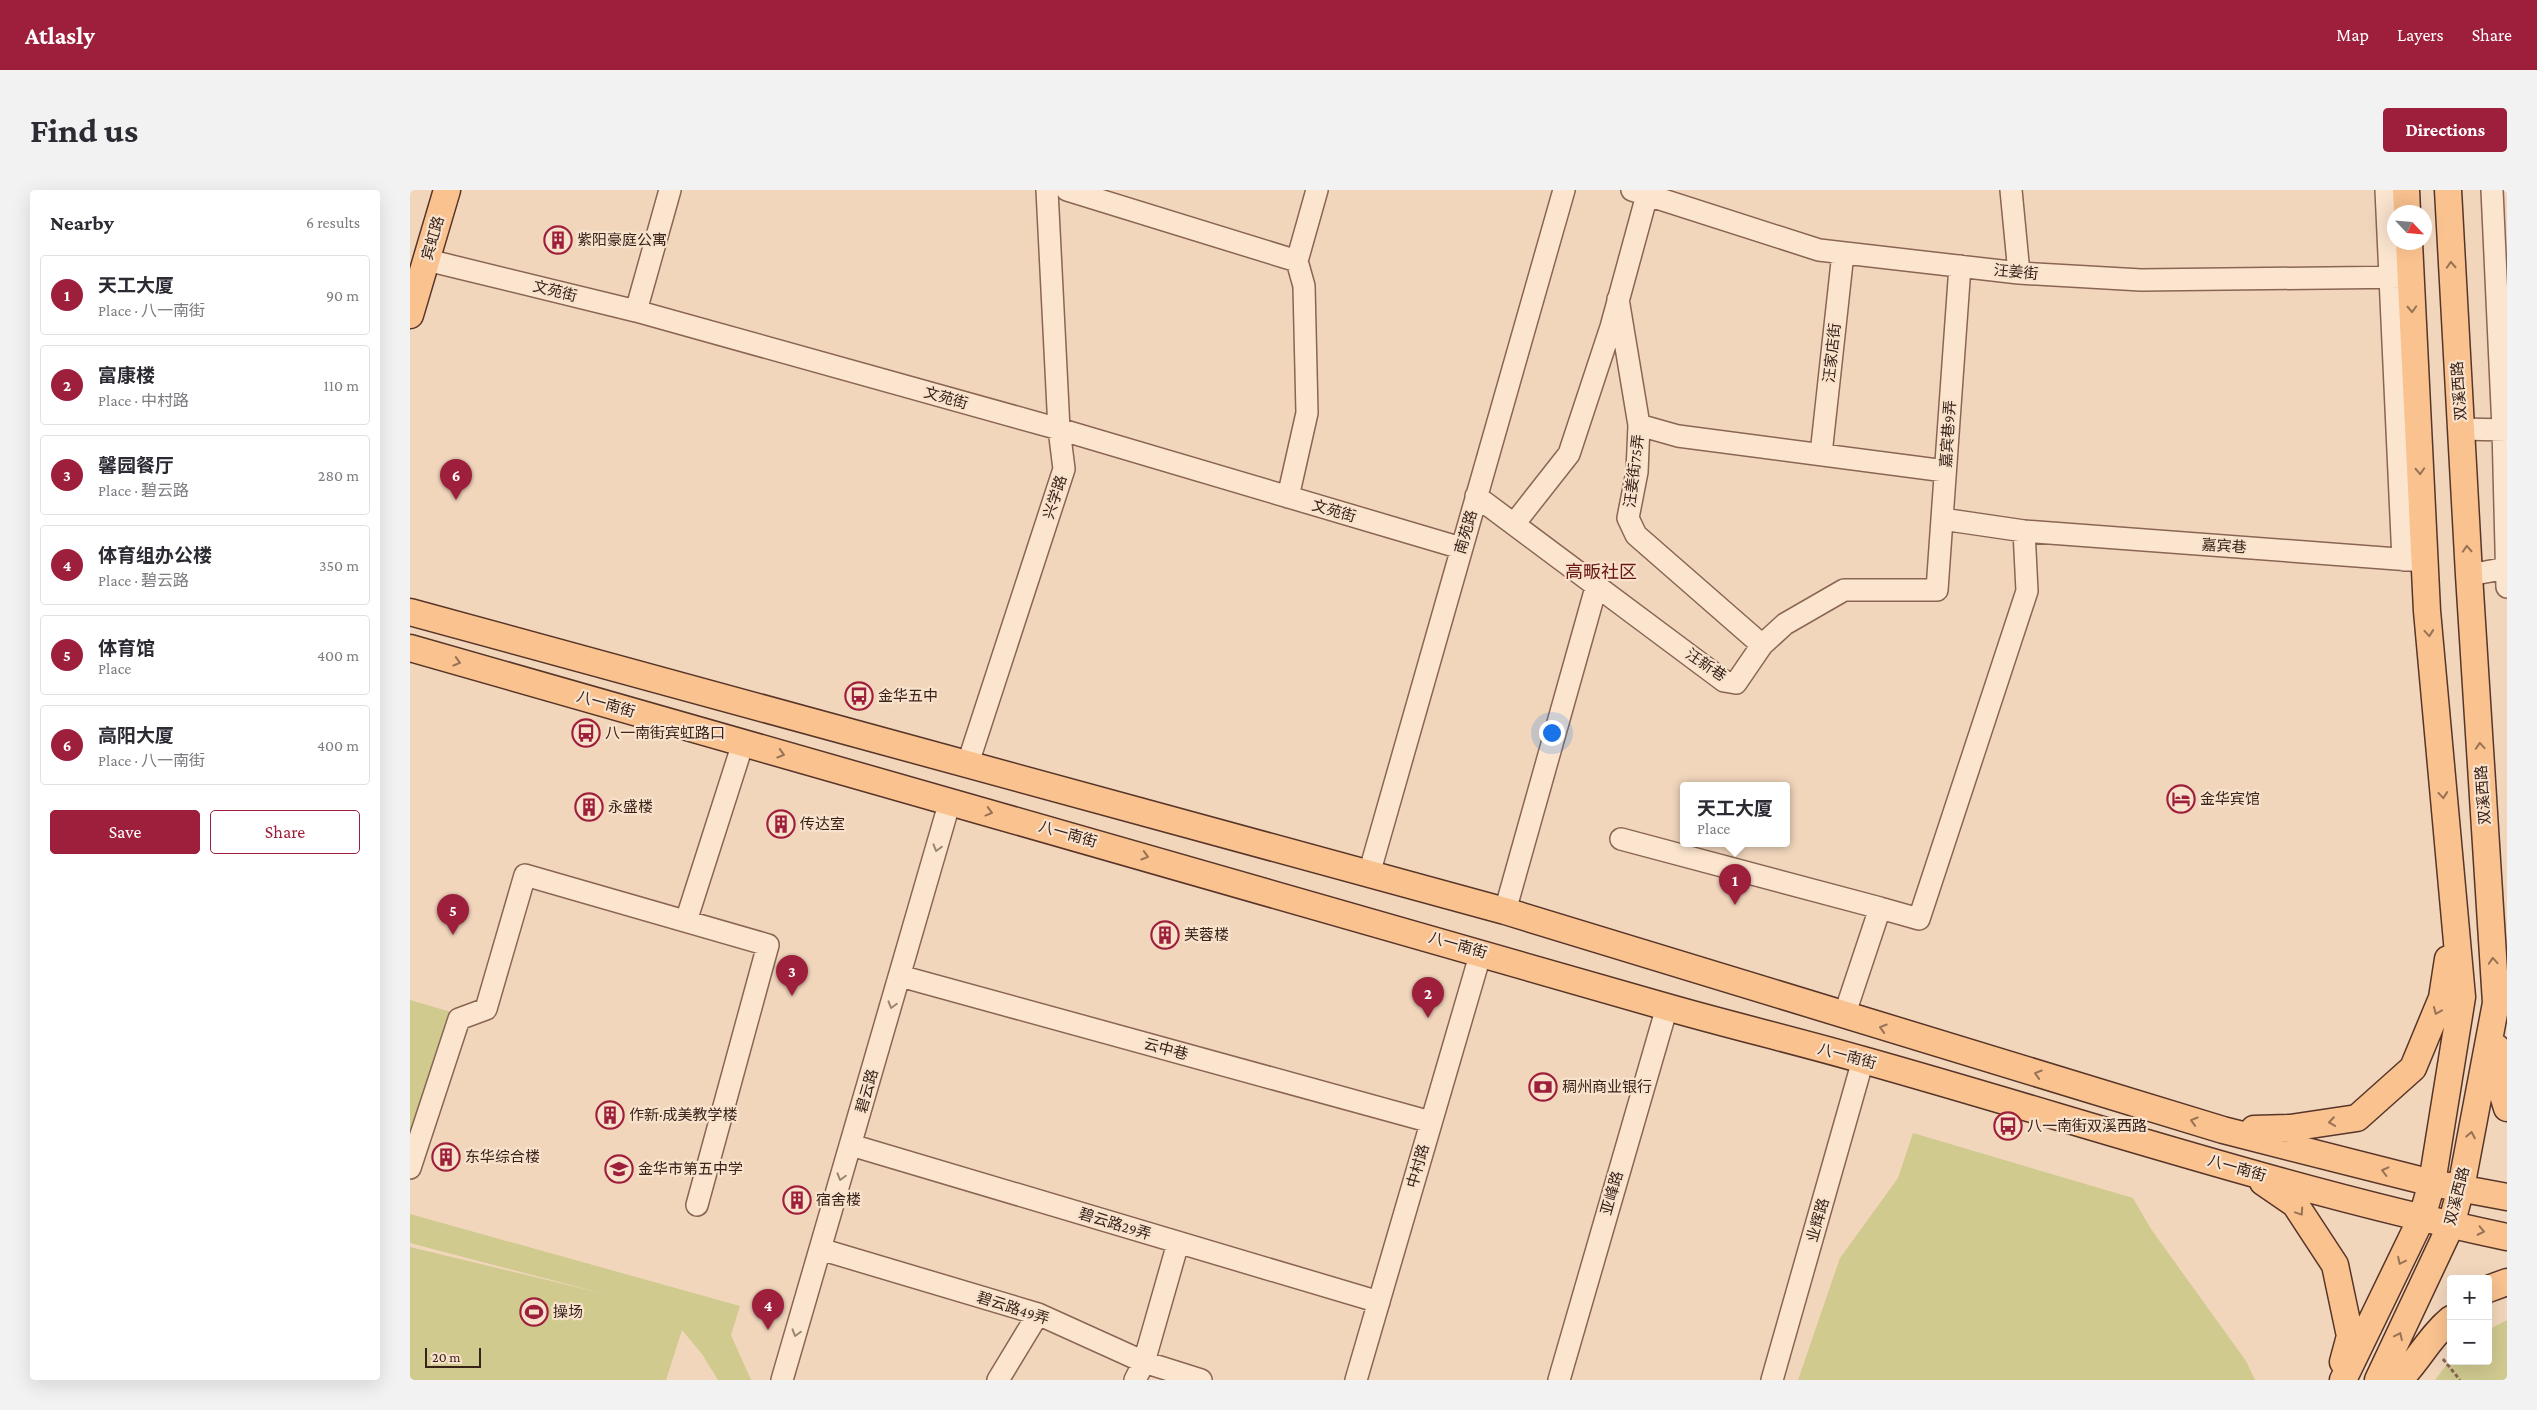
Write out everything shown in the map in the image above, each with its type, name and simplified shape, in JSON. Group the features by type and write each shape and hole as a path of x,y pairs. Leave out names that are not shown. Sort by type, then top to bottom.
{"main road":[{"name":"宾虹路","path":"410,315 446,190"},
{"path":"2406,190 2407,205"},
{"name":"双溪西路","path":"2378,1380 2451,1225 2461,1188 2495,1010 2448,190"},
{"name":"双溪西路","path":"2343,1380 2422,1217 2432,1183 2462,997 2427,611 2414,561 2400,277 2407,250"},
{"path":"410,612 1505,911 1844,1016 2223,1130 2432,1183 2507,1197"},
{"name":"八一南街","path":"410,648 1481,952 1667,1007 1863,1060 2248,1172 2451,1225 2507,1237"},
{"path":"2223,1130 2290,1128 2357,1118 2413,1068 2442,998 2454,912"},
{"path":"2495,1010 2499,1082 2507,1108"},
{"path":"2248,1172 2295,1204 2335,1265 2350,1336 2338,1380"},
{"path":"2492,1288 2507,1282"},
{"path":"2399,1380 2410,1369 2437,1330 2450,1320"}],"street":[{"path":"636,311 670,190"},
{"name":"兴学路","path":"968,763 1064,469 1059,429 1047,190"},
{"path":"1067,190 1298,261"},
{"path":"1288,497 1307,413 1304,286 1298,261 1317,190"},
{"name":"南苑路","path":"1369,874 1564,190"},
{"path":"2011,190 2019,274"},
{"path":"2386,190 2400,277"},
{"path":"2469,575 2507,574 2505,430 2492,190"},
{"path":"1514,524 1568,454 1618,299 1640,193"},
{"name":"汪姜街","path":"1640,193 1820,250 2019,274 2141,280 2400,277"},
{"name":"汪家店街","path":"1821,454 1843,253"},
{"name":"文苑街","path":"427,260 636,311 1059,429 1461,548"},
{"name":"嘉宾巷9弄","path":"1942,520 1960,266"},
{"name":"汪姜街75弄","path":"1618,299 1639,425 1636,472 1628,518 1636,535 1762,646"},
{"path":"1639,425 1678,436 1945,471"},
{"path":"2462,429 2505,430"},
{"name":"汪新巷","path":"1476,496 1724,681 1736,683 1762,646 1785,624 1844,590 1937,590 1942,520"},
{"path":"1621,839 1919,919 2027,591 2024,531 1942,520"},
{"name":"嘉宾巷","path":"2024,531 2414,561"},
{"path":"1505,911 1596,584"},
{"path":"686,920 743,743"},
{"name":"碧云路","path":"782,1380 950,801"},
{"path":"410,1168 459,1020 486,1009 525,875 768,945 697,1205"},
{"path":"1844,1016 1880,908"},
{"name":"中村路","path":"1356,1380 1481,952"},
{"name":"云中巷","path":"900,976 1431,1122"},
{"name":"亚峰路","path":"1559,1380 1667,1007"},
{"name":"业辉路","path":"1772,1380 1863,1060"},
{"name":"碧云路29弄","path":"851,1146 1379,1302"},
{"path":"1140,1371 1178,1243"},
{"name":"碧云路49弄","path":"820,1249 1038,1314 1140,1371 1201,1380"},
{"path":"998,1380 1038,1314"}],"path":[{"path":"2441,1356 2460,1380"}],"shaded area":[{"path":"410,1000 451,1012 410,1146"},
{"path":"1913,1133 2133,1198 2151,1229 2246,1361 2255,1380 1798,1380 1840,1258 1898,1178"},
{"name":"操场","path":"410,1214 740,1306 731,1335 751,1380 718,1380 702,1354 682,1330 666,1380 410,1380 410,1247 605,1294 410,1243"},
{"path":"2507,1320 2507,1380 2435,1380 2447,1364 2492,1365 2492,1328"}],"place":[{"name":"紫阳豪庭公寓","path":"558,240"},
{"name":"高阳大厦","path":"456,500"},
{"name":"金华五中","path":"859,696"},
{"name":"八一南街宾虹路口","path":"586,733"},
{"name":"金华宾馆","path":"2181,799"},
{"name":"永盛楼","path":"589,807"},
{"name":"传达室","path":"781,824"},
{"name":"天工大厦","path":"1735,905"},
{"name":"体育馆","path":"453,935"},
{"name":"芙蓉楼","path":"1165,935"},
{"name":"馨园餐厅","path":"792,996"},
{"name":"富康楼","path":"1428,1018"},
{"name":"稠州商业银行","path":"1543,1087"},
{"name":"作新·成美教学楼","path":"610,1115"},
{"name":"八一南街双溪西路","path":"2008,1126"},
{"name":"东华综合楼","path":"446,1157"},
{"name":"金华市第五中学","path":"619,1169"},
{"name":"宿舍楼","path":"797,1200"},
{"name":"操场","path":"534,1312"},
{"name":"体育组办公楼","path":"768,1330"}],"district":[{"name":"高畈社区","path":"1601,572"}]}
